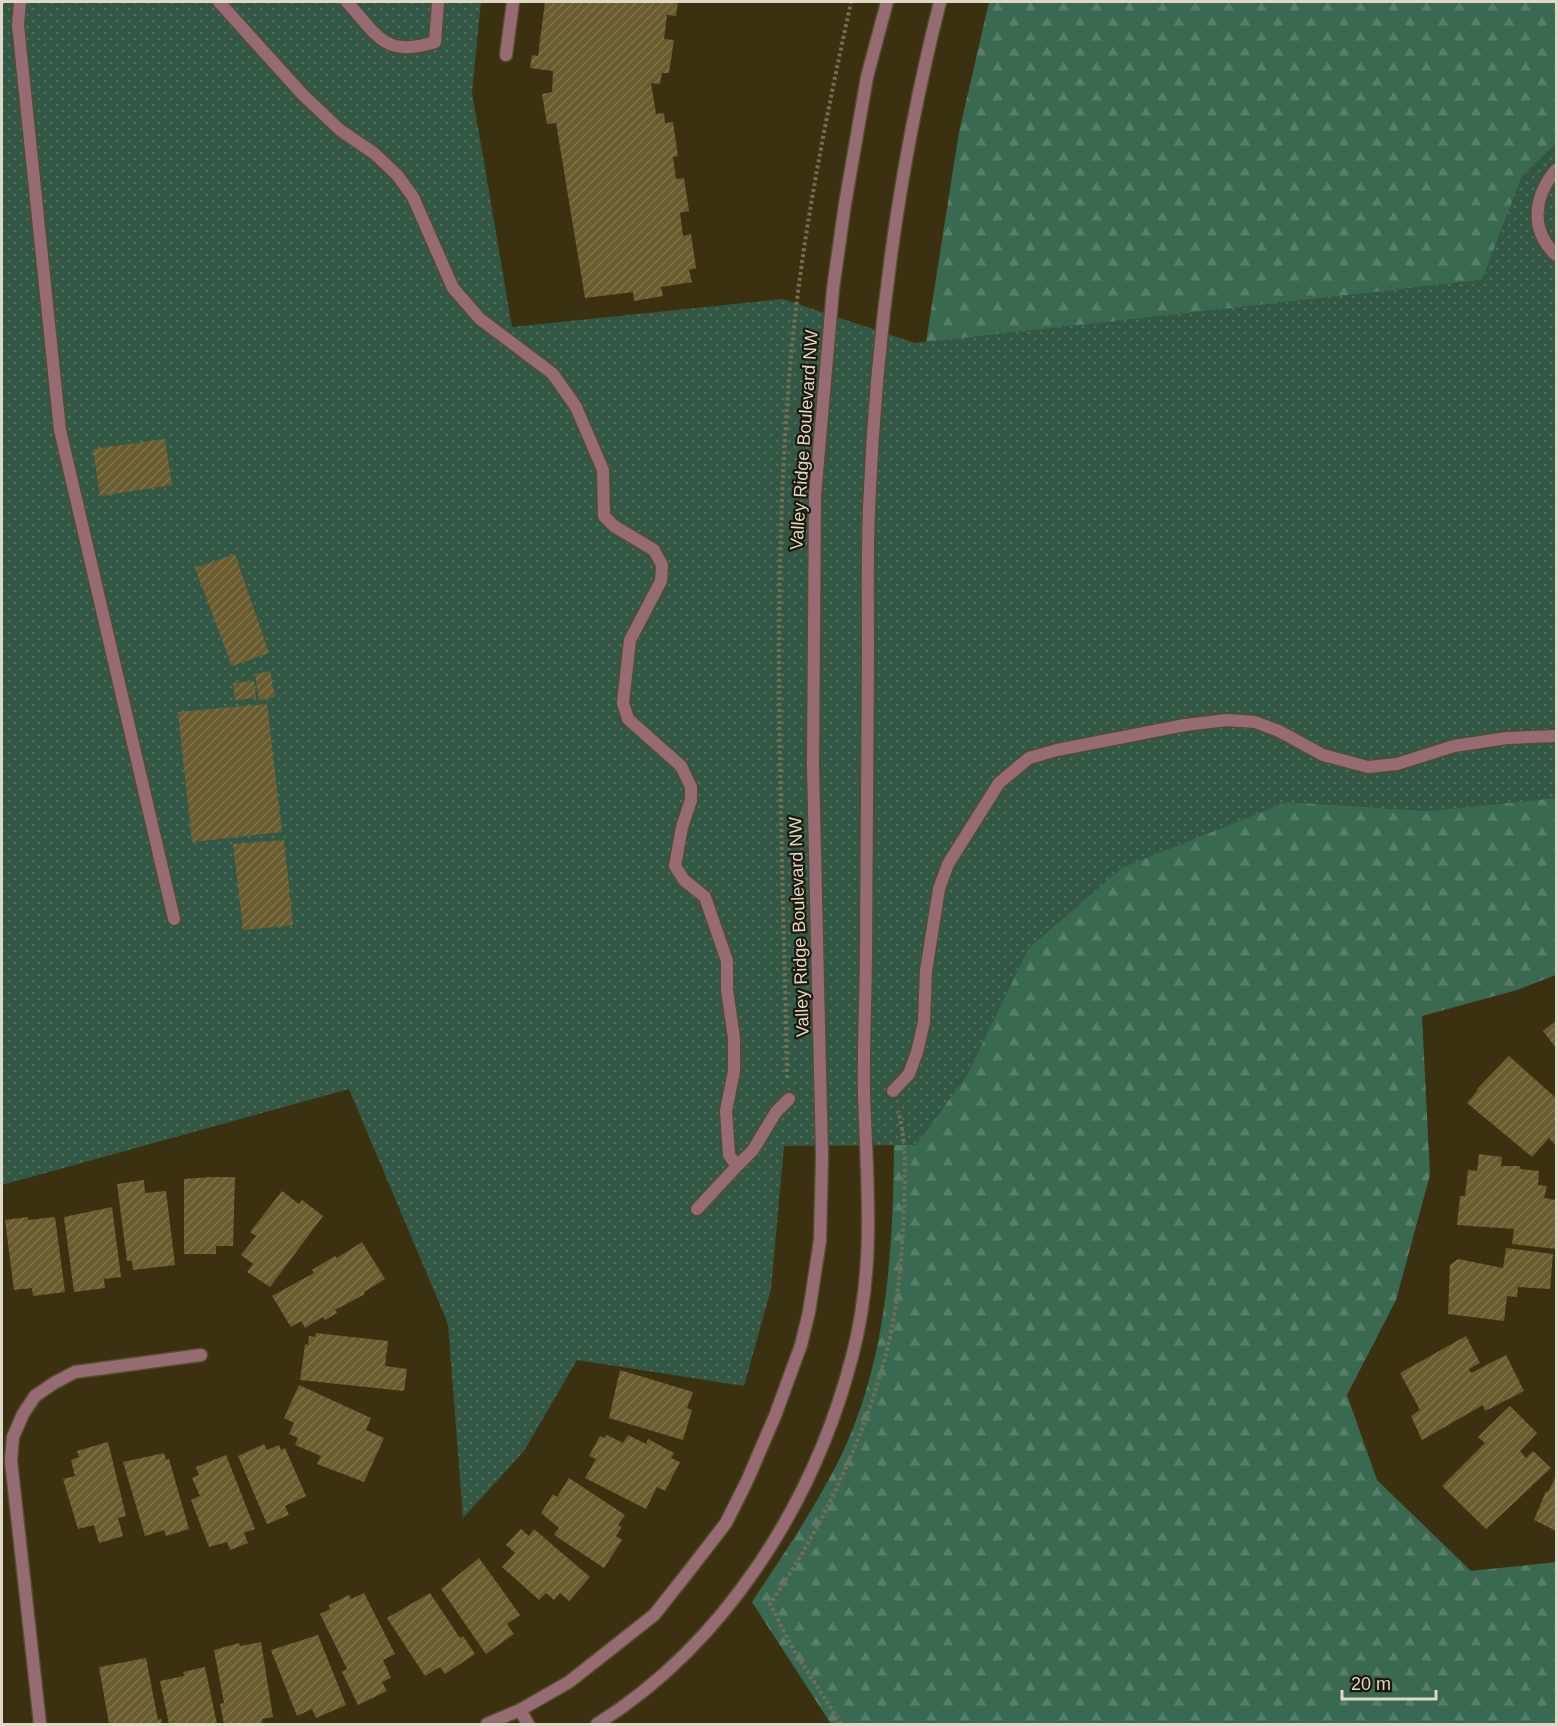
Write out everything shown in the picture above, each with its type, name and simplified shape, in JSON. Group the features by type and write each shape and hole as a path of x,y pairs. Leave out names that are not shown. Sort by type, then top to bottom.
{"street":[{"path":"20,2 18,25 60,430 174,919"},
{"path":"219,2 303,95 340,130 375,154 398,176 412,197 453,288 480,319 553,374 576,407 603,470 604,516 614,526 654,550 662,565 662,581 630,640 623,703 628,719 681,766 691,787 691,800 682,828 675,866 684,880 705,897 727,961 727,990 734,1038 734,1071 726,1111 729,1155 737,1166"},
{"path":"347,2 382,41 410,50 435,42 438,2"},
{"path":"506,55 513,2"},
{"name":"Valley Ridge Boulevard NW","path":"486,1725 520,1710 569,1682 654,1614 726,1523 775,1416 801,1345 809,1312 820,1240 822,1157 813,766 816,496 833,290 845,204 867,77 887,2"},
{"path":"597,1725 646,1691 704,1634 770,1547 793,1507 825,1435 852,1356 867,1268 870,1222 864,1082 868,511 875,400 893,238 919,93 940,2"},
{"path":"1557,170 1542,187 1538,206 1539,227 1550,249 1557,255"},
{"path":"893,1091 909,1074 917,1052 924,1022 926,971 939,889 948,864 999,783 1029,758 1057,750 1185,725 1227,720 1255,722 1279,731 1323,755 1368,767 1397,764 1454,746 1507,738 1557,736"},
{"path":"697,1209 753,1150 776,1112 789,1099"},
{"path":"40,1725 11,1461 13,1437 23,1414 35,1396 75,1372 201,1355"},
{"path":"520,1710 528,1725"}],"path":[{"path":"770,1604 793,1649 841,1725"}],"green space":[{"path":"2,2 481,2 472,92 512,327 783,299 915,343 1482,280 1522,176 1556,144 1556,798 1428,811 1287,802 1028,949 967,1075 916,1145 784,1146 771,1289 744,1386 577,1360 524,1451 463,1518 448,1324 349,1089 2,1185"},
{"path":"989,2 1556,2 1556,144 1522,176 1482,280 926,342 959,132"},
{"path":"1556,798 1556,975 1517,990 1422,1016 1430,1175 1396,1300 1347,1395 1377,1480 1471,1571 1556,1562 1556,1724 831,1724 752,1602 806,1519 836,1466 853,1428 866,1389 884,1309 889,1268 894,1145 916,1145 967,1075 1028,949 1122,868 1287,802 1428,811"}],"building":[{"path":"545,2 678,2 676,16 667,15 664,39 674,40 669,73 662,73 660,84 651,83 656,114 664,113 665,123 673,122 678,156 673,157 676,179 684,178 689,211 680,213 683,236 691,234 696,268 689,270 692,282 661,287 663,296 634,301 633,292 585,298 556,123 547,124 542,94 552,92 553,71 530,68 532,55 538,56"},
{"path":"165,439 172,485 100,496 93,449"},
{"path":"235,554 269,653 232,666 195,568"},
{"path":"270,671 275,697 259,700 255,674"},
{"path":"254,681 256,698 235,700 233,683"},
{"path":"267,704 282,832 192,842 178,712"},
{"path":"284,840 293,925 243,930 233,844"},
{"path":"1556,1021 1556,1048 1543,1031"},
{"path":"1509,1056 1556,1098 1556,1146 1549,1138 1532,1157 1467,1103 1477,1089"},
{"path":"1479,1154 1502,1157 1501,1166 1520,1166 1520,1169 1539,1171 1538,1185 1547,1186 1544,1198 1556,1200 1556,1249 1512,1244 1514,1229 1457,1225 1460,1196 1465,1196 1468,1170 1477,1171"},
{"path":"235,1177 233,1246 216,1246 216,1254 184,1254 184,1179"},
{"path":"144,1180 145,1193 166,1191 175,1265 133,1270 132,1261 127,1261 117,1184"},
{"path":"282,1191 299,1204 302,1200 323,1216 270,1287 247,1272 253,1264 241,1255 256,1236 250,1232"},
{"path":"112,1207 121,1277 104,1279 105,1288 74,1292 64,1217"},
{"path":"28,1217 28,1220 55,1217 65,1292 33,1296 32,1288 14,1290 5,1220"},
{"path":"362,1242 385,1279 364,1292 365,1294 335,1310 337,1313 325,1320 323,1317 305,1328 301,1321 291,1327 272,1296 314,1273 312,1270 335,1256 337,1258"},
{"path":"1506,1248 1553,1254 1550,1289 1518,1287 1517,1297 1507,1296 1504,1321 1448,1314 1450,1265 1458,1259 1503,1268"},
{"path":"316,1333 388,1341 385,1366 407,1369 404,1391 300,1380 305,1344 308,1345 309,1336 315,1337"},
{"path":"1466,1336 1480,1363 1469,1369 1471,1373 1506,1355 1524,1391 1485,1411 1483,1405 1422,1440 1411,1416 1420,1410 1400,1373"},
{"path":"620,1370 693,1392 687,1408 692,1410 683,1440 609,1418"},
{"path":"299,1385 371,1418 366,1430 384,1438 364,1482 317,1464 321,1456 295,1445 298,1438 289,1434 294,1423 284,1418"},
{"path":"1510,1406 1537,1433 1520,1451 1526,1458 1533,1451 1551,1468 1486,1529 1442,1486 1485,1443 1478,1437"},
{"path":"607,1435 623,1443 628,1435 646,1444 648,1439 674,1453 671,1458 680,1462 665,1491 657,1487 646,1509 585,1478 596,1459 589,1456 600,1436 605,1438"},
{"path":"108,1442 126,1516 118,1518 123,1536 99,1543 94,1525 78,1529 63,1479 75,1476 71,1460 79,1457 77,1451"},
{"path":"264,1444 267,1450 279,1445 281,1450 285,1448 306,1496 285,1506 289,1515 267,1524 238,1456"},
{"path":"164,1453 166,1460 169,1459 189,1529 166,1536 164,1530 145,1536 123,1462"},
{"path":"226,1455 255,1529 244,1533 248,1543 230,1550 227,1542 209,1547 191,1500 200,1496 192,1478 199,1475 196,1467"},
{"path":"1556,1476 1556,1531 1534,1520 1546,1491 1548,1492"},
{"path":"569,1478 625,1515 618,1525 622,1527 616,1536 622,1540 604,1568 554,1535 559,1528 541,1513 553,1494 557,1497"},
{"path":"521,1529 529,1536 534,1529 590,1577 569,1601 560,1593 554,1600 546,1593 539,1600 502,1567 515,1553 506,1545"},
{"path":"479,1558 520,1615 507,1624 514,1634 486,1654 441,1589"},
{"path":"364,1593 395,1654 383,1660 391,1678 382,1682 387,1691 358,1705 342,1672 347,1669 320,1614 330,1609 329,1605 349,1595 351,1599"},
{"path":"430,1593 460,1638 463,1636 475,1654 445,1674 440,1667 425,1676 387,1618"},
{"path":"318,1635 346,1705 316,1718 312,1709 297,1716 271,1650"},
{"path":"261,1642 273,1717 262,1719 263,1724 224,1724 220,1704 224,1703 214,1650 239,1643 240,1646"},
{"path":"146,1658 158,1720 161,1719 162,1724 109,1724 99,1667"},
{"path":"205,1667 217,1724 169,1724 160,1681 184,1676 183,1672"}]}
